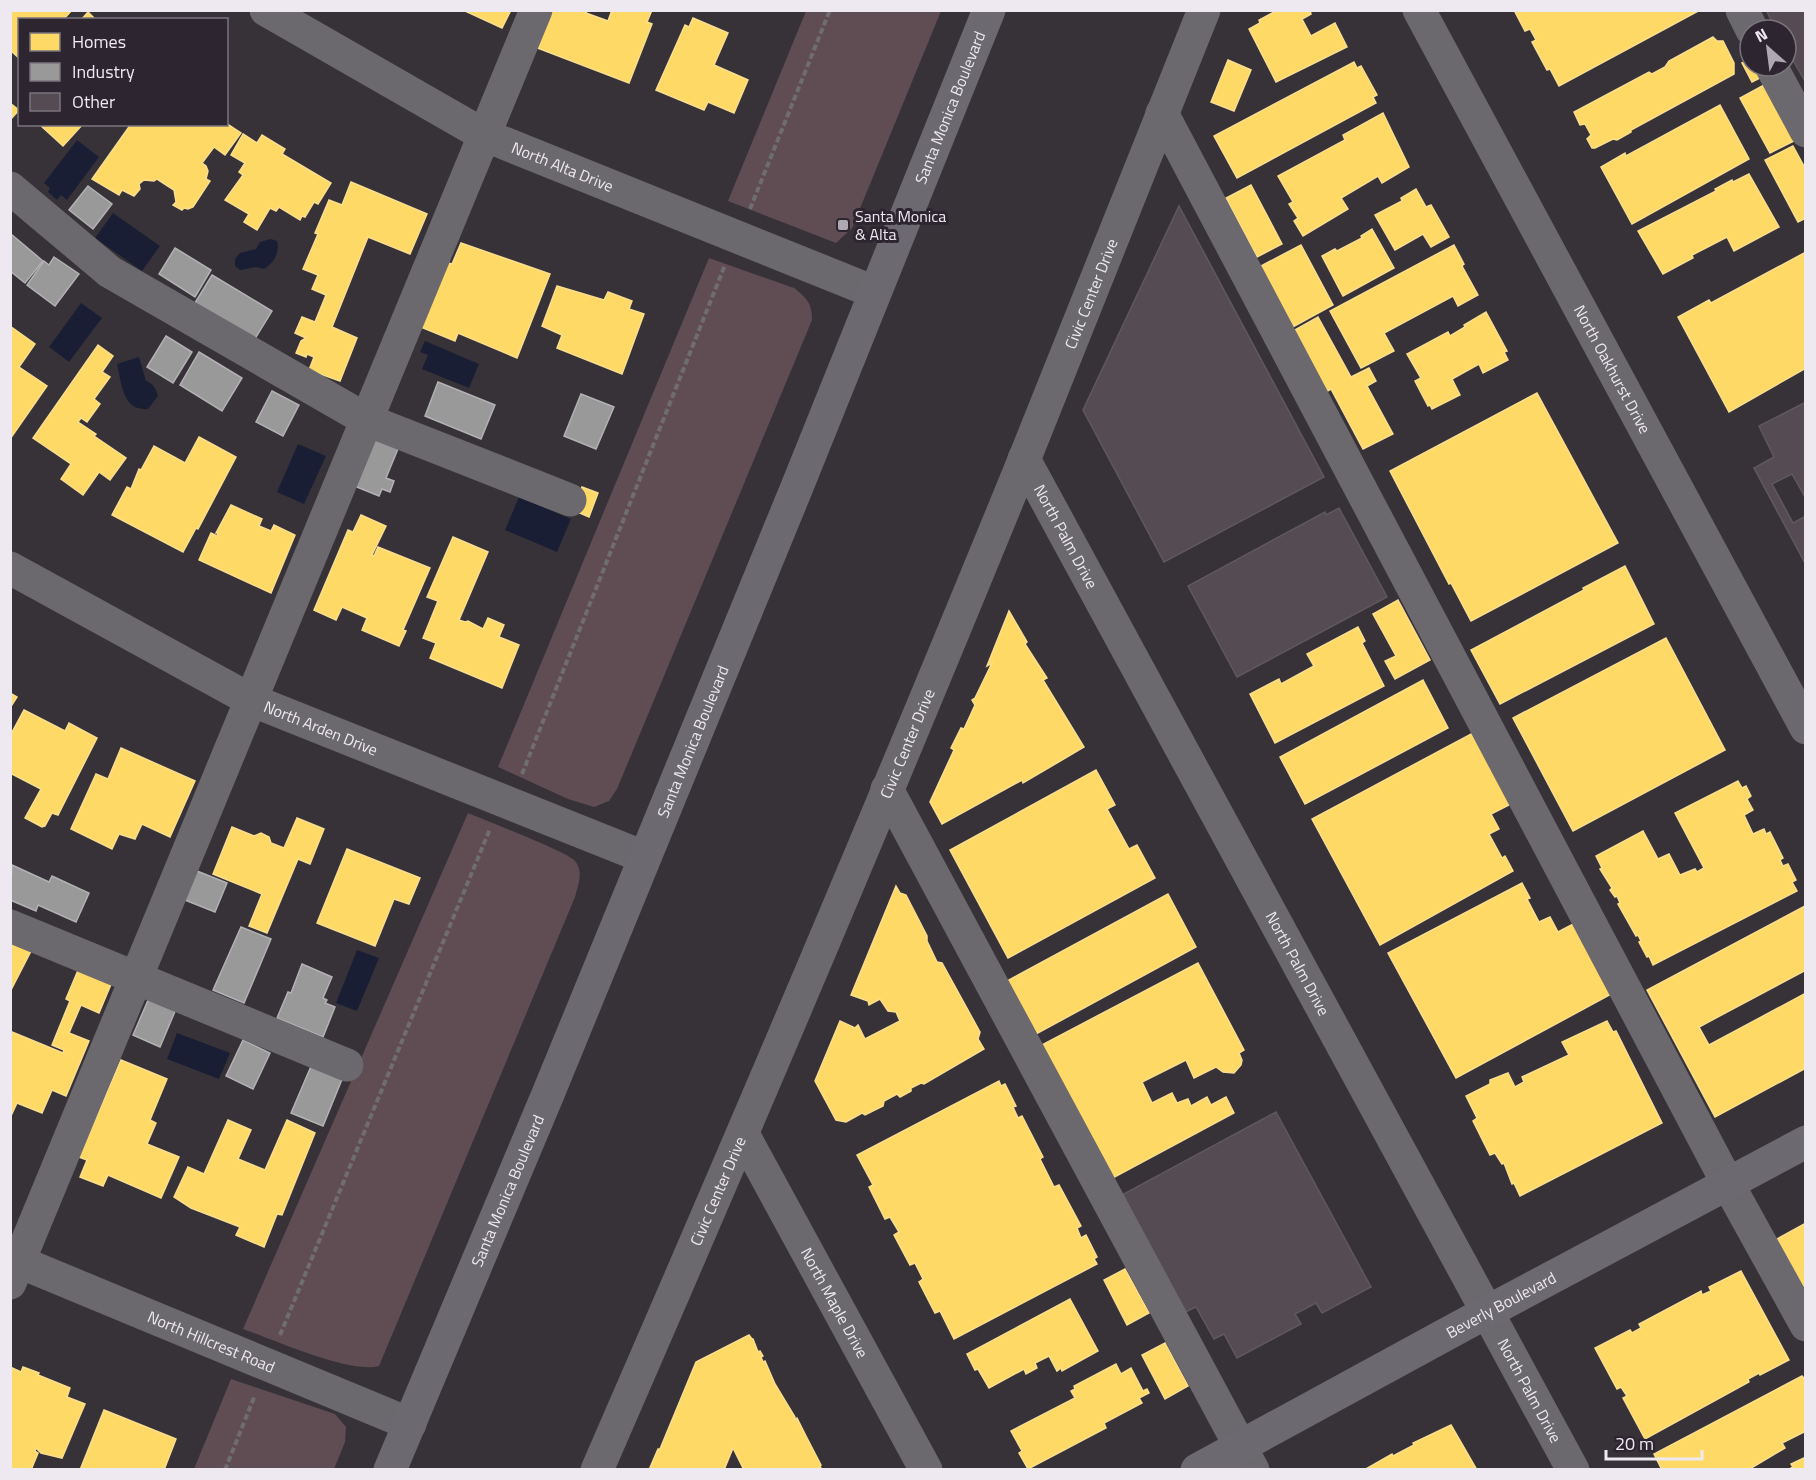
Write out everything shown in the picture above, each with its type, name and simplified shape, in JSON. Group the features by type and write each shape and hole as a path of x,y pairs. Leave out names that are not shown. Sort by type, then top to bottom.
{"main road":[{"name":"Santa Monica Boulevard","path":"390,1470 797,487 989,10"},
{"name":"Beverly Boulevard","path":"1197,1470 1246,1458 1487,1312 1806,1142"}],"street":[{"name":"North Alta Drive","path":"266,10 484,135 874,292"},
{"path":"13,1268 136,979 536,10"},
{"name":"Civic Center Drive","path":"597,1470 743,1134 887,789 1024,459 1204,10"},
{"name":"North Oakhurst Drive","path":"1419,10 1806,728"},
{"path":"1778,78 1806,130"},
{"path":"1162,113 1728,1184 1806,1325"},
{"path":"10,188 110,272 367,420 570,500"},
{"name":"North Palm Drive","path":"1024,459 1573,1470"},
{"name":"North Arden Drive","path":"10,568 251,700 644,857"},
{"path":"887,789 1246,1458"},
{"path":"10,926 347,1065"},
{"name":"North Maple Drive","path":"743,1134 927,1470"},
{"name":"North Hillcrest Road","path":"13,1268 410,1424"}],"path":[{"path":"750,210 830,10"},
{"path":"520,777 726,263"},
{"path":"277,1341 492,823"},
{"path":"225,1470 257,1388"}],"shaded area":[{"path":"806,11 941,11 852,228 836,243 728,201"},
{"path":"709,258 794,288 808,302 812,320 617,789 609,801 594,807 568,799 498,767"},
{"path":"468,813 569,857 578,865 579,883 379,1366 366,1367 331,1361 243,1329"},
{"path":"231,1379 335,1414 346,1427 345,1442 334,1469 194,1469"}],"water":[{"path":"77,140 99,157 67,200 61,195 57,200 48,192 50,188 44,183"},
{"path":"113,213 160,246 142,271 95,238"},
{"path":"271,239 277,241 278,249 268,267 240,270 235,266 235,259 240,253 256,249 260,242"},
{"path":"81,303 102,318 69,362 49,347"},
{"path":"425,341 479,364 469,388 422,369 428,355 420,352"},
{"path":"139,357 146,381 151,383 158,396 148,409 133,406 128,401 122,388 117,364"},
{"path":"298,444 326,456 304,504 277,492"},
{"path":"519,497 571,519 557,552 505,530"},
{"path":"357,950 379,958 357,1011 336,1003"},
{"path":"177,1033 230,1053 219,1079 167,1059"}],"building: Homes":[{"path":"10,10 72,10 65,18 18,18 18,57 10,50"},
{"path":"463,10 511,10 502,28"},
{"path":"550,10 587,10 586,13 608,21 612,10 652,10 647,22 652,24 629,83 535,47"},
{"path":"1278,10 1310,10 1311,14 1302,19 1311,36 1335,23 1347,47 1276,82 1249,29 1260,23 1259,20"},
{"path":"1514,10 1700,10 1559,86 1550,69 1547,70 1532,42 1536,40 1530,29 1525,31"},
{"path":"88,12 94,18 83,18"},
{"path":"693,18 728,33 714,65 748,80 734,113 708,102 704,110 656,90 685,25 689,27"},
{"path":"1713,37 1717,41 1723,41 1734,63 1734,74 1631,130 1617,140 1613,139 1592,148 1587,139 1591,135 1585,124 1580,125 1574,112 1649,72 1652,74 1665,67 1669,61"},
{"path":"1228,60 1251,70 1234,111 1211,102"},
{"path":"1354,62 1357,68 1361,66 1377,95 1373,97 1376,103 1237,178 1214,136"},
{"path":"1764,85 1794,141 1770,153 1740,98"},
{"path":"10,103 18,111 10,120"},
{"path":"1720,105 1749,159 1632,224 1601,167"},
{"path":"1383,113 1409,167 1382,183 1378,176 1341,198 1348,209 1303,236 1294,221 1298,218 1289,204 1293,202 1278,176 1345,140 1343,135"},
{"path":"228,124 241,133 225,155 214,147 202,163 208,171 206,179 210,181 193,207 182,210 173,205 176,202 174,190 157,179 144,180 139,184 140,189 134,196 122,190 119,195 92,179 130,126 211,127"},
{"path":"41,126 81,126 63,146"},
{"path":"243,134 257,143 262,135 285,149 282,154 331,183 318,204 314,202 305,217 302,216 300,220 279,207 276,211 270,208 257,230 244,222 249,214 225,200 243,175 239,172 245,163 231,155"},
{"path":"1793,146 1806,170 1806,218 1798,222 1765,160"},
{"path":"1749,174 1779,227 1734,251 1727,237 1692,255 1693,258 1663,274 1638,231 1716,191 1715,189 1732,180 1733,182"},
{"path":"351,182 427,214 410,254 368,237 332,327 357,338 340,381 309,370 314,357 296,353 301,341 306,338 295,333 302,317 315,322 326,295 312,289 318,275 303,269 318,234 315,233 329,200 342,205"},
{"path":"1251,185 1282,244 1257,257 1226,198"},
{"path":"1416,189 1426,207 1431,205 1449,237 1431,247 1423,234 1395,250 1375,215 1402,201 1401,198"},
{"path":"1372,229 1394,268 1343,296 1322,256 1362,238 1361,236"},
{"path":"461,243 550,274 517,358 458,333 455,341 421,327 448,263 452,264"},
{"path":"1301,245 1333,305 1291,328 1259,267"},
{"path":"1454,245 1464,264 1462,266 1478,295 1458,306 1453,296 1384,333 1394,351 1361,368 1330,311"},
{"path":"1806,252 1806,368 1729,412 1678,317 1709,300 1711,303"},
{"path":"557,286 604,300 608,292 632,301 629,309 644,314 622,374 557,348 562,335 542,326"},
{"path":"1486,312 1507,351 1504,352 1508,360 1483,373 1479,364 1452,379 1460,395 1432,409 1430,405 1428,406 1415,381 1421,378 1407,354 1448,332 1450,336"},
{"path":"1318,317 1351,377 1369,368 1376,381 1367,386 1393,434 1363,449 1331,389 1326,392 1293,331"},
{"path":"10,326 35,344 19,367 47,386 10,439"},
{"path":"98,345 113,356 102,372 110,377 94,399 100,404 87,422 81,418 78,422 126,458 110,480 99,472 83,495 61,479 71,464 33,438"},
{"path":"1537,393 1618,543 1471,621 1390,471"},
{"path":"199,437 236,457 198,529 196,528 183,552 112,515 127,487 131,489 139,469 141,470 154,446 185,463"},
{"path":"582,487 598,493 589,517 573,510"},
{"path":"231,505 262,519 259,526 271,531 274,525 295,535 271,593 199,560 211,533 217,536 218,533 216,533"},
{"path":"361,515 386,526 372,555 374,556 378,547 430,568 403,630 406,631 399,646 362,630 367,618 342,607 336,620 314,610 348,530 353,532"},
{"path":"453,537 488,552 459,620 468,621 483,629 488,618 504,625 499,637 519,645 502,688 430,658 436,643 423,638 438,601 427,597"},
{"path":"1625,566 1654,624 1500,704 1471,650"},
{"path":"1398,600 1430,660 1395,679 1385,661 1396,656 1373,614"},
{"path":"1009,611 1027,642 1025,644 1047,678 1043,680 1084,747 1023,783 1022,780 942,824 930,802 954,750 951,748 961,728 964,729 975,705 972,700 992,663 987,666"},
{"path":"1358,627 1365,641 1362,643 1384,686 1275,743 1250,694 1279,679 1281,684 1314,666 1307,654"},
{"path":"1666,638 1725,750 1573,831 1513,718"},
{"path":"1423,680 1448,728 1305,804 1280,757"},
{"path":"10,693 17,697 10,708"},
{"path":"24,710 65,731 69,723 97,738 58,815 52,813 45,826 42,827 25,818 41,789 10,773 10,736"},
{"path":"1473,733 1511,804 1491,814 1499,829 1489,834 1502,858 1505,856 1513,871 1380,945 1312,819"},
{"path":"121,748 195,781 170,837 142,824 135,839 119,834 112,849 71,829 96,774 108,779"},
{"path":"1096,770 1115,805 1107,809 1129,849 1137,845 1155,878 1008,958 950,850"},
{"path":"1738,781 1742,788 1746,786 1751,796 1747,799 1753,810 1744,815 1753,834 1764,829 1766,834 1770,832 1783,858 1780,860 1783,866 1788,864 1796,880 1792,882 1797,891 1653,965 1639,942 1641,941 1638,935 1636,936 1618,904 1620,903 1617,896 1615,897 1610,890 1612,888 1600,869 1602,868 1596,856 1643,831 1658,859 1669,854 1680,875 1695,869 1697,872 1704,868 1675,813"},
{"path":"297,818 324,829 310,864 298,859 267,933 249,926 262,894 213,874 232,827 254,836 261,833 269,837 271,843 284,848"},
{"path":"347,849 420,878 409,904 394,899 375,946 317,923"},
{"path":"1522,883 1530,898 1527,899 1539,922 1550,917 1558,932 1577,922 1615,992 1456,1078 1388,953"},
{"path":"896,886 900,893 906,895 927,936 937,962 942,963 980,1032 978,1039 984,1049 924,1084 921,1083 911,1088 911,1091 900,1097 897,1094 884,1101 883,1106 865,1115 862,1113 846,1122 836,1120 815,1081 840,1021 855,1028 858,1025 865,1039 900,1021 896,1012 888,1011 880,999 869,1005 868,1001 851,995"},
{"path":"1168,894 1196,947 1036,1034 1007,981"},
{"path":"1805,906 1806,970 1699,1027 1709,1045 1806,993 1806,1068 1715,1117 1647,990"},
{"path":"10,939 32,949 10,992"},
{"path":"1198,963 1244,1050 1239,1053 1242,1060 1241,1065 1234,1073 1223,1072 1216,1067 1194,1078 1186,1060 1142,1082 1152,1103 1172,1093 1177,1103 1188,1099 1191,1106 1207,1097 1211,1105 1226,1097 1234,1113 1109,1180 1038,1047"},
{"path":"79,968 112,982 99,1013 81,1005 69,1033 89,1041 66,1096 52,1090 42,1113 17,1103 10,1118 10,1031 63,1053 64,1050 52,1045 70,1001 66,999"},
{"path":"1607,1021 1613,1032 1616,1031 1662,1123 1520,1196 1514,1183 1512,1184 1504,1163 1502,1164 1495,1153 1490,1155 1473,1121 1477,1118 1466,1096 1490,1084 1490,1080 1508,1073 1515,1087 1524,1082 1522,1077 1569,1055 1562,1042"},
{"path":"121,1060 167,1079 150,1120 156,1123 147,1144 179,1157 161,1198 108,1175 103,1186 80,1177 87,1160 79,1157"},
{"path":"999,1081 1001,1086 1005,1084 1016,1106 1013,1107 1018,1118 1022,1116 1043,1157 1040,1159 1054,1187 1059,1185 1081,1226 1077,1228 1081,1238 1086,1235 1097,1257 1094,1259 1097,1264 954,1339 940,1311 935,1313 919,1282 923,1279 915,1263 910,1265 894,1235 899,1232 890,1217 885,1219 869,1187 873,1185 857,1155"},
{"path":"228,1120 251,1130 238,1159 265,1170 287,1120 315,1133 282,1215 277,1214 264,1247 236,1235 240,1227 191,1208 174,1197 188,1167 204,1174"},
{"path":"1806,1223 1806,1293 1777,1239"},
{"path":"1125,1269 1149,1313 1127,1325 1104,1280"},
{"path":"1741,1271 1789,1360 1748,1379 1749,1382 1645,1439 1623,1398 1627,1396 1621,1387 1617,1389 1595,1348 1630,1330 1632,1333 1641,1328 1639,1324 1701,1291 1702,1295 1711,1291 1709,1287"},
{"path":"1070,1299 1098,1351 1062,1371 1061,1368 1057,1371 1049,1356 1035,1363 1037,1368 1026,1374 1024,1369 989,1388 978,1369 975,1370 967,1354"},
{"path":"749,1335 758,1352 760,1351 763,1356 761,1357 763,1362 765,1361 775,1384 795,1417 794,1420 797,1418 822,1470 744,1470 733,1448 724,1470 649,1470 696,1362"},
{"path":"1165,1343 1188,1386 1165,1399 1142,1355"},
{"path":"1116,1364 1121,1374 1131,1368 1143,1391 1147,1389 1149,1393 1139,1398 1142,1403 1104,1423 1106,1428 1028,1469 1019,1453 1022,1451 1011,1431 1075,1398 1071,1391 1075,1389 1074,1386"},
{"path":"10,1367 21,1372 23,1367 70,1388 67,1397 85,1404 62,1458 41,1453 36,1448 35,1451 38,1453 31,1470 10,1470"},
{"path":"1802,1376 1806,1380 1806,1431 1782,1443 1785,1448 1748,1470 1662,1470 1654,1454"},
{"path":"104,1410 176,1439 164,1470 80,1470"},
{"path":"1451,1425 1477,1470 1364,1470 1414,1445 1413,1443"},
{"path":"1806,1457 1806,1470 1788,1470 1793,1467 1791,1464"}],"building: Industry":[{"path":"88,186 112,204 93,229 69,210"},
{"path":"11,234 43,261 25,283 10,271"},
{"path":"175,248 211,270 195,297 159,274"},
{"path":"54,257 79,274 55,306 27,285 44,261 49,265"},
{"path":"212,275 272,311 253,342 193,306"},
{"path":"166,336 192,352 173,383 147,367"},
{"path":"199,352 242,378 222,411 180,385"},
{"path":"438,382 495,405 481,439 425,416"},
{"path":"272,391 299,405 283,436 256,422"},
{"path":"581,394 614,407 596,449 564,436"},
{"path":"373,433 400,444 386,478 394,481 390,492 382,489 379,496 352,485"},
{"path":"12,865 49,882 52,876 89,893 76,922 38,905 36,911 10,900"},
{"path":"197,871 227,883 215,912 185,900"},
{"path":"241,927 271,939 244,1003 213,990"},
{"path":"302,964 332,977 323,998 327,1000 325,1003 335,1007 323,1037 277,1018 288,992 291,993"},
{"path":"149,998 176,1009 160,1047 133,1035"},
{"path":"243,1040 270,1053 253,1089 226,1076"},
{"path":"312,1064 343,1077 323,1126 291,1113"}],"building: Other":[{"path":"1766,10 1806,10 1806,83 1798,69 1798,18 1770,18"},
{"path":"1179,206 1324,477 1164,562 1083,410"},
{"path":"1806,402 1806,499 1792,474 1772,484 1793,523 1806,516 1806,565 1754,468 1774,457 1759,426"},
{"path":"1339,508 1387,597 1237,677 1188,586 1325,512 1326,515"},
{"path":"1276,1112 1371,1287 1322,1313 1316,1303 1295,1314 1301,1324 1237,1358 1224,1334 1214,1339 1196,1307 1183,1313 1120,1196"}],"place":[{"name":"Santa Monica & Alta","path":"843,225"}]}
